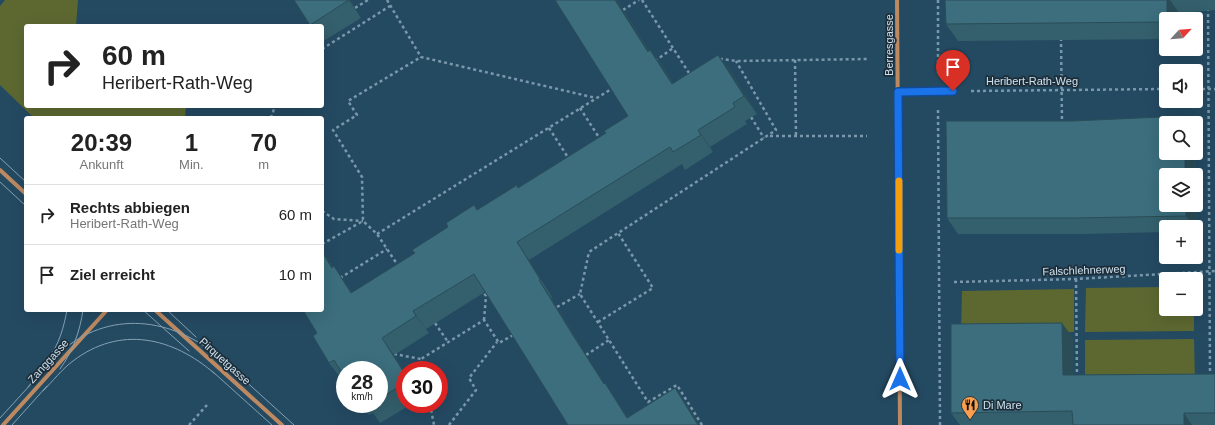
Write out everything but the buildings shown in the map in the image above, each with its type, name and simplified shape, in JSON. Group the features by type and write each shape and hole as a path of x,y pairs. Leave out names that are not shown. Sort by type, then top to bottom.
{"street":[{"name":"Berresgasse","path":"898,0 900,425"},
{"path":"0,170 24,192"},
{"name":"Zanggasse","path":"3,425 105,312"},
{"name":"Pirquetgasse","path":"157,312 282,425"}],"lane":[{"path":"898,92 953,91"}],"path":[{"path":"355,8 368,0"},
{"path":"623,10 641,0 689,73 689,80"},
{"path":"938,0 940,425"},
{"path":"388,1 421,57"},
{"path":"324,48 390,6"},
{"path":"1208,7 1210,379"},
{"path":"1061,38 1062,128"},
{"path":"655,61 673,48"},
{"path":"363,221 362,177 332,130 357,115 348,101 421,57 596,98"},
{"path":"716,61 722,59 867,59"},
{"path":"647,408 648,402 580,294 589,252 776,130 736,60"},
{"path":"795,60 796,136"},
{"path":"689,73 694,70"},
{"path":"377,234 616,86"},
{"name":"Heribert-Rath-Weg","path":"953,91 1159,89"},
{"path":"1203,89 1215,89"},
{"path":"580,108 602,142"},
{"path":"751,117 764,138"},
{"path":"549,128 570,161"},
{"path":"768,136 867,136"},
{"path":"324,212 334,219 363,221 377,234 400,269"},
{"path":"324,243 363,221"},
{"path":"598,322 653,288 618,233"},
{"path":"340,279 387,249"},
{"name":"Falschlehnerweg","path":"954,282 1076,279 1215,271"},
{"path":"1076,279 1077,379"},
{"path":"484,292 486,296 484,320 497,342"},
{"path":"557,308 580,294"},
{"path":"394,354 421,359 484,320"},
{"path":"435,323 448,342"},
{"path":"449,425 476,390 469,378 497,342 499,343 517,332"},
{"path":"586,355 609,340"},
{"path":"648,402 677,385 702,425"},
{"path":"189,425 207,405"},
{"path":"432,413 434,425"}],"green space":[{"path":"5,0 78,0 76,24 24,24 24,108 186,108 185,116 32,116 0,85 0,6"},
{"path":"1159,287 1159,316 1194,316 1194,331 1085,332 1086,288"},
{"path":"1074,289 1074,332 961,334 962,291"},
{"path":"1194,339 1195,383 1085,385 1085,340"}],"tram line":[{"path":"0,158 24,180"},
{"path":"0,182 24,204"},
{"path":"49,358 61,335 67,312"},
{"path":"60,369 69,355 75,341 83,312"},
{"path":"145,312 189,351"},
{"path":"169,312 196,337"},
{"path":"28,387 59,353 83,336 104,328 125,324 146,324 167,328 187,336 206,347 224,362"},
{"path":"43,391 69,364 91,350 109,343 128,340 146,340 164,344 182,351 199,361 215,374"},
{"path":"220,358 294,425"},
{"path":"212,371 272,425"},
{"path":"0,418 32,383"},
{"path":"12,425 47,386"}],"slow traffic":[{"path":"899,181 899,250"}],"place":[{"name":"Di Mare","path":"970,420"}],"route":[{"path":"900,379 898,92 953,91"}]}
